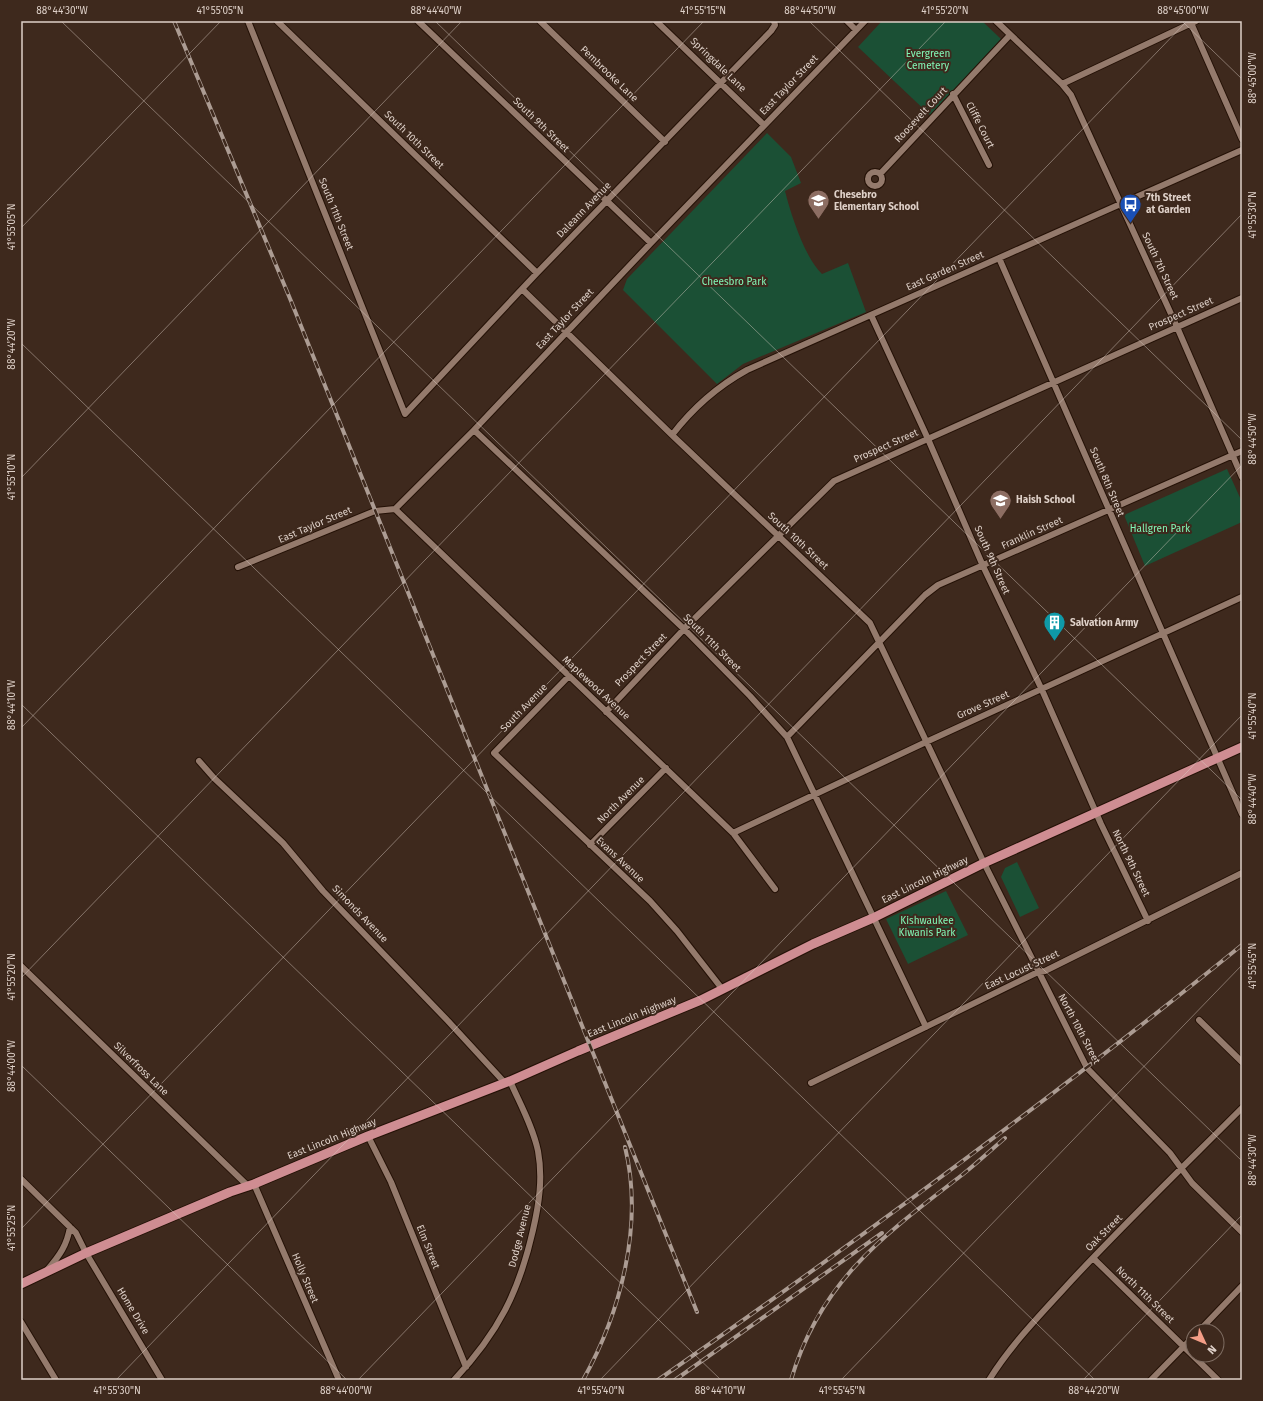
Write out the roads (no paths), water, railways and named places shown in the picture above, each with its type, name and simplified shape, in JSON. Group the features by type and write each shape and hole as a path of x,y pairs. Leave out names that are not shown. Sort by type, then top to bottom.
{"main road":[{"name":"East Lincoln Highway","path":"21,1284 86,1253 230,1192 251,1186 368,1136 507,1082 723,990 813,944 873,918 984,863 1096,814 1242,747"}],"street":[{"name":"South 11th Street","path":"248,21 405,414"},
{"name":"South 10th Street","path":"277,21 536,273"},
{"name":"South 9th Street","path":"418,21 651,243"},
{"name":"Pembrooke Lane","path":"540,21 665,142"},
{"name":"Springdale Lane","path":"656,21 722,82 764,125"},
{"name":"Daleann Avenue","path":"405,414 536,273 665,142 771,31 775,25 774,21"},
{"path":"847,21 856,30"},
{"name":"East Taylor Street","path":"238,567 367,514 396,509 474,430 651,243 865,21"},
{"name":"South 7th Street","path":"996,21 1062,84 1077,105 1177,327 1242,477"},
{"path":"1062,84 1194,22 1242,139"},
{"name":"Roosevelt Court","path":"880,174 953,94 1010,35"},
{"name":"Cliffe Court","path":"953,94 989,165"},
{"name":"East Garden Street","path":"672,435 726,382 761,364 1242,150"},
{"name":"South 8th Street","path":"998,258 1242,814"},
{"name":"South 10th Street","path":"522,288 672,435 870,623 984,863"},
{"name":"Prospect Street","path":"606,712 684,629 834,481 1242,298"},
{"name":"South 9th Street","path":"871,315 928,439 983,566 1042,690 1096,814"},
{"name":"South 11th Street","path":"474,430 684,629 750,696 787,737 873,918"},
{"name":"Franklin Street","path":"787,737 931,590 945,581 983,566 1242,451"},
{"name":"Maplewood Avenue","path":"396,509 733,833 775,889"},
{"name":"Grove Street","path":"733,833 1162,633 1242,598"},
{"name":"South Avenue","path":"494,753 569,676"},
{"name":"Evans Avenue","path":"494,753 650,901 677,931 723,990"},
{"name":"Simonds Avenue","path":"199,761 214,778 283,843 323,891 507,1082"},
{"name":"North Avenue","path":"590,845 666,768"},
{"name":"North 9th Street","path":"1096,814 1148,921"},
{"name":"North 10th Street","path":"984,863 1087,1068 1170,1153 1192,1183 1242,1232"},
{"name":"East Locust Street","path":"811,1083 1038,972 1045,971 1148,921 1242,873"},
{"path":"873,918 926,1027"},
{"name":"Silverfross Lane","path":"21,966 251,1186"},
{"path":"1199,1020 1242,1062"},
{"name":"Dodge Avenue","path":"454,1380 484,1345 513,1296 527,1256 540,1198 541,1175 535,1141 507,1082"},
{"name":"Oak Street","path":"989,1380 1011,1348 1093,1258 1242,1108"},
{"name":"Elm Street","path":"368,1136 391,1182 466,1367"},
{"name":"Home Drive","path":"21,1179 76,1233 86,1253 162,1380"},
{"name":"Holly Street","path":"251,1186 339,1380"},
{"path":"46,1272 60,1255 68,1241 70,1227"},
{"name":"North 11th Street","path":"1093,1258 1218,1380"},
{"path":"1207,1323 1242,1286"},
{"path":"21,1322 56,1380"},
{"path":"1151,1380 1184,1346"}],"railway":[{"path":"174,21 291,301 697,1312"},
{"path":"658,1380 807,1275 954,1168 1099,1058 1242,945"},
{"path":"791,1380 803,1345 819,1315 837,1287 858,1263 906,1218 968,1170 1005,1138"},
{"path":"583,1380 608,1326 618,1297 625,1267 630,1237 632,1206 630,1176 625,1147"},
{"path":"675,1380 882,1233"}],"place":[{"name":"Chesebro Elementary School","path":"819,220"},
{"name":"7th Street at Garden","path":"1130,224"},
{"name":"Haish School","path":"1000,520"},
{"name":"Salvation Army","path":"1054,642"}],"park label":[{"name":"Evergreen Cemetery","path":"928,60"},
{"name":"Cheesbro Park","path":"734,282"},
{"name":"Hallgren Park","path":"1160,529"},
{"name":"Kishwaukee Kiwanis Park","path":"927,926"}]}
